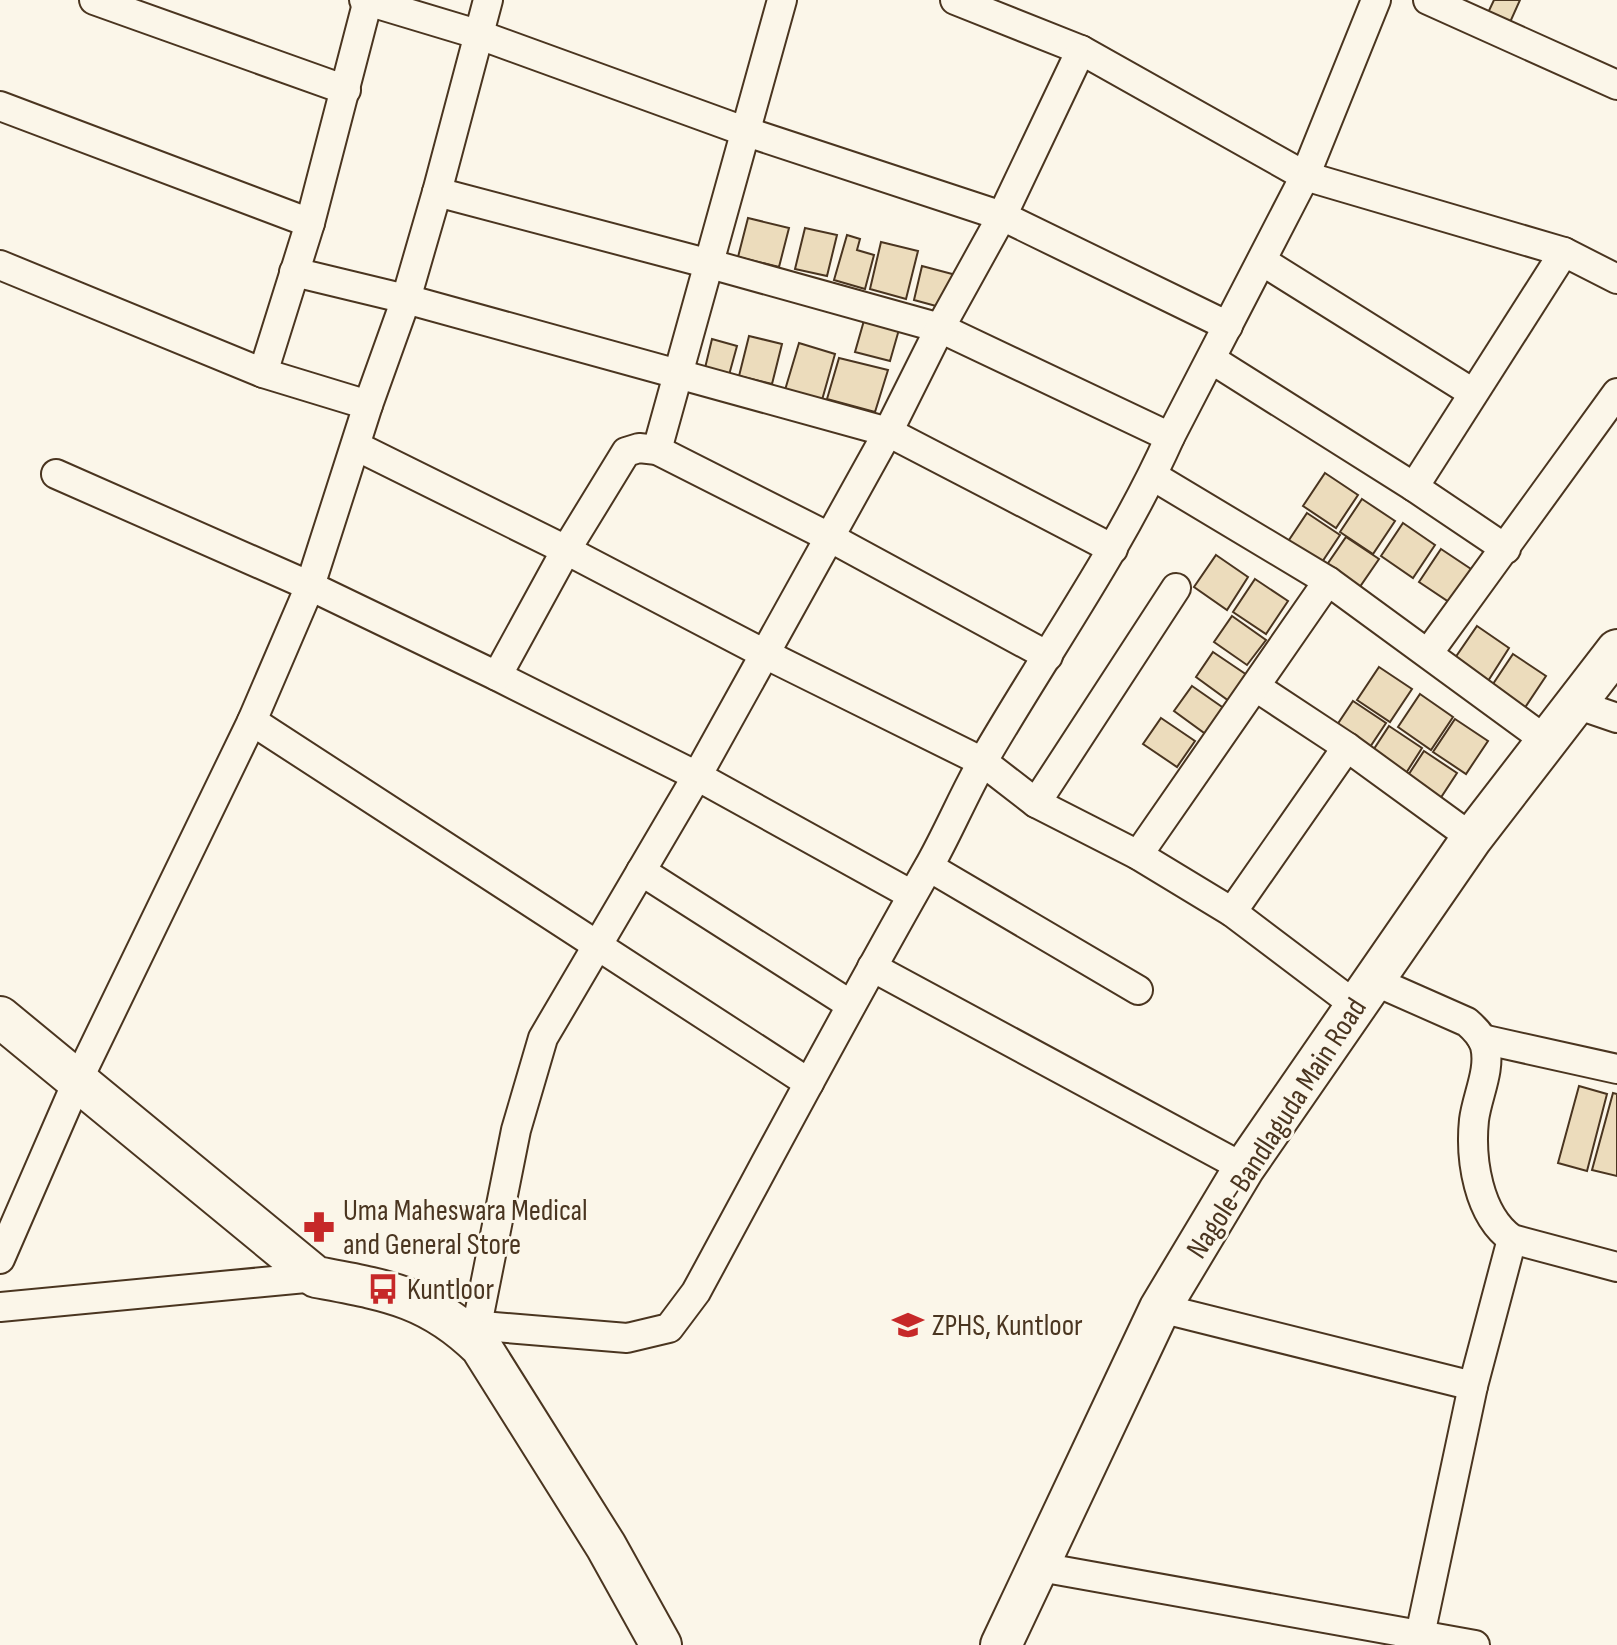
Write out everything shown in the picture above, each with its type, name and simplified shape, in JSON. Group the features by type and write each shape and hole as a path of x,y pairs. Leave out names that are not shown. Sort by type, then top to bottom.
{"street":[{"path":"94,0 346,90"},
{"path":"263,373 310,223 367,0 477,34 744,131 1002,216 1228,326"},
{"path":"0,1259 77,1082 252,721 310,586 368,405 406,299 488,0"},
{"path":"657,450 782,0"},
{"path":"955,0 1081,50 1305,176 1564,252 1617,279"},
{"path":"0,1307 316,1277 383,1289 468,1325 627,1338 669,1328 696,1292 929,867 983,762 1113,549 1153,476 1170,437 1305,176 1376,0"},
{"path":"1428,0 1617,85"},
{"path":"661,1645 606,1546 468,1325 516,1130 543,1038 697,776 888,432 940,328 1002,216 1081,50"},
{"path":"0,106 310,223"},
{"path":"437,192 940,328 1170,437"},
{"path":"1414,487 1564,252"},
{"path":"1262,261 1473,393"},
{"path":"0,265 263,373 368,405"},
{"path":"294,272 406,299 888,432 1113,549"},
{"path":"1211,359 1506,549"},
{"path":"1429,652 1617,393"},
{"path":"356,446 983,762 1036,803 1138,855 1364,993 1467,1022 1478,1031 1487,1059 1474,1119 1474,1152 1480,1186 1490,1216 1499,1229 1512,1239 1617,1267"},
{"path":"497,676 566,550 626,452 639,448 657,450 829,537 1048,656"},
{"path":"56,474 310,586 497,676 697,776 912,895"},
{"path":"1153,476 1328,581 1548,742"},
{"path":"1138,855 1328,581"},
{"path":"1036,803 1176,588"},
{"name":"Nagole-Bandlaguda Main Road","path":"1001,1645 1160,1308 1244,1168 1472,838 1617,650"},
{"path":"1256,687 1347,747 1472,838"},
{"path":"1576,704 1617,718"},
{"path":"252,721 809,1083"},
{"path":"1232,912 1347,747"},
{"path":"929,867 1138,990"},
{"path":"641,871 851,1005"},
{"path":"872,967 1244,1168"},
{"path":"0,1017 316,1277"},
{"path":"1482,1039 1617,1069"},
{"path":"1420,1635 1473,1386 1512,1239"},
{"path":"1160,1308 1473,1386"},
{"path":"1040,1567 1380,1637 1420,1635 1475,1645"}],"building":[{"path":"1494,0 1520,0 1507,29 1485,19"},
{"path":"748,218 789,228 779,267 738,257"},
{"path":"805,228 837,235 827,276 795,269"},
{"path":"847,235 860,239 857,250 874,255 865,289 834,280"},
{"path":"881,242 918,251 906,299 870,289"},
{"path":"922,266 956,275 947,309 914,300"},
{"path":"865,317 900,326 890,361 855,352"},
{"path":"749,336 782,344 772,384 739,376"},
{"path":"712,339 737,346 729,375 705,368"},
{"path":"799,343 835,354 822,400 785,390"},
{"path":"839,358 888,370 875,412 827,399"},
{"path":"1325,473 1358,495 1336,528 1303,506"},
{"path":"1362,499 1395,521 1373,554 1340,532"},
{"path":"1307,513 1340,535 1318,568 1285,546"},
{"path":"1403,523 1435,545 1413,578 1381,556"},
{"path":"1346,537 1379,559 1357,591 1324,569"},
{"path":"1441,549 1474,571 1452,604 1419,582"},
{"path":"1216,555 1248,577 1227,610 1194,587"},
{"path":"1255,579 1288,601 1266,634 1233,612"},
{"path":"1232,616 1266,640 1247,665 1214,642"},
{"path":"1477,626 1509,648 1488,681 1455,658"},
{"path":"1213,652 1247,675 1229,701 1196,677"},
{"path":"1513,654 1546,676 1524,709 1491,687"},
{"path":"1379,667 1412,689 1390,722 1357,700"},
{"path":"1192,686 1225,709 1207,735 1174,711"},
{"path":"1420,694 1453,717 1431,750 1398,727"},
{"path":"1353,701 1386,723 1364,756 1331,734"},
{"path":"1161,718 1195,741 1177,767 1143,744"},
{"path":"1455,719 1488,741 1466,774 1433,752"},
{"path":"1389,726 1422,748 1401,781 1368,758"},
{"path":"1424,751 1457,773 1436,805 1403,783"},
{"path":"1579,1086 1607,1094 1587,1171 1558,1163"},
{"path":"1613,1093 1617,1094 1617,1176 1592,1170"}],"place":[{"name":"Uma Maheswara Medical and General Store","path":"319,1227"},
{"name":"Kuntloor","path":"383,1289"},
{"name":"ZPHS, Kuntloor","path":"908,1325"}]}
